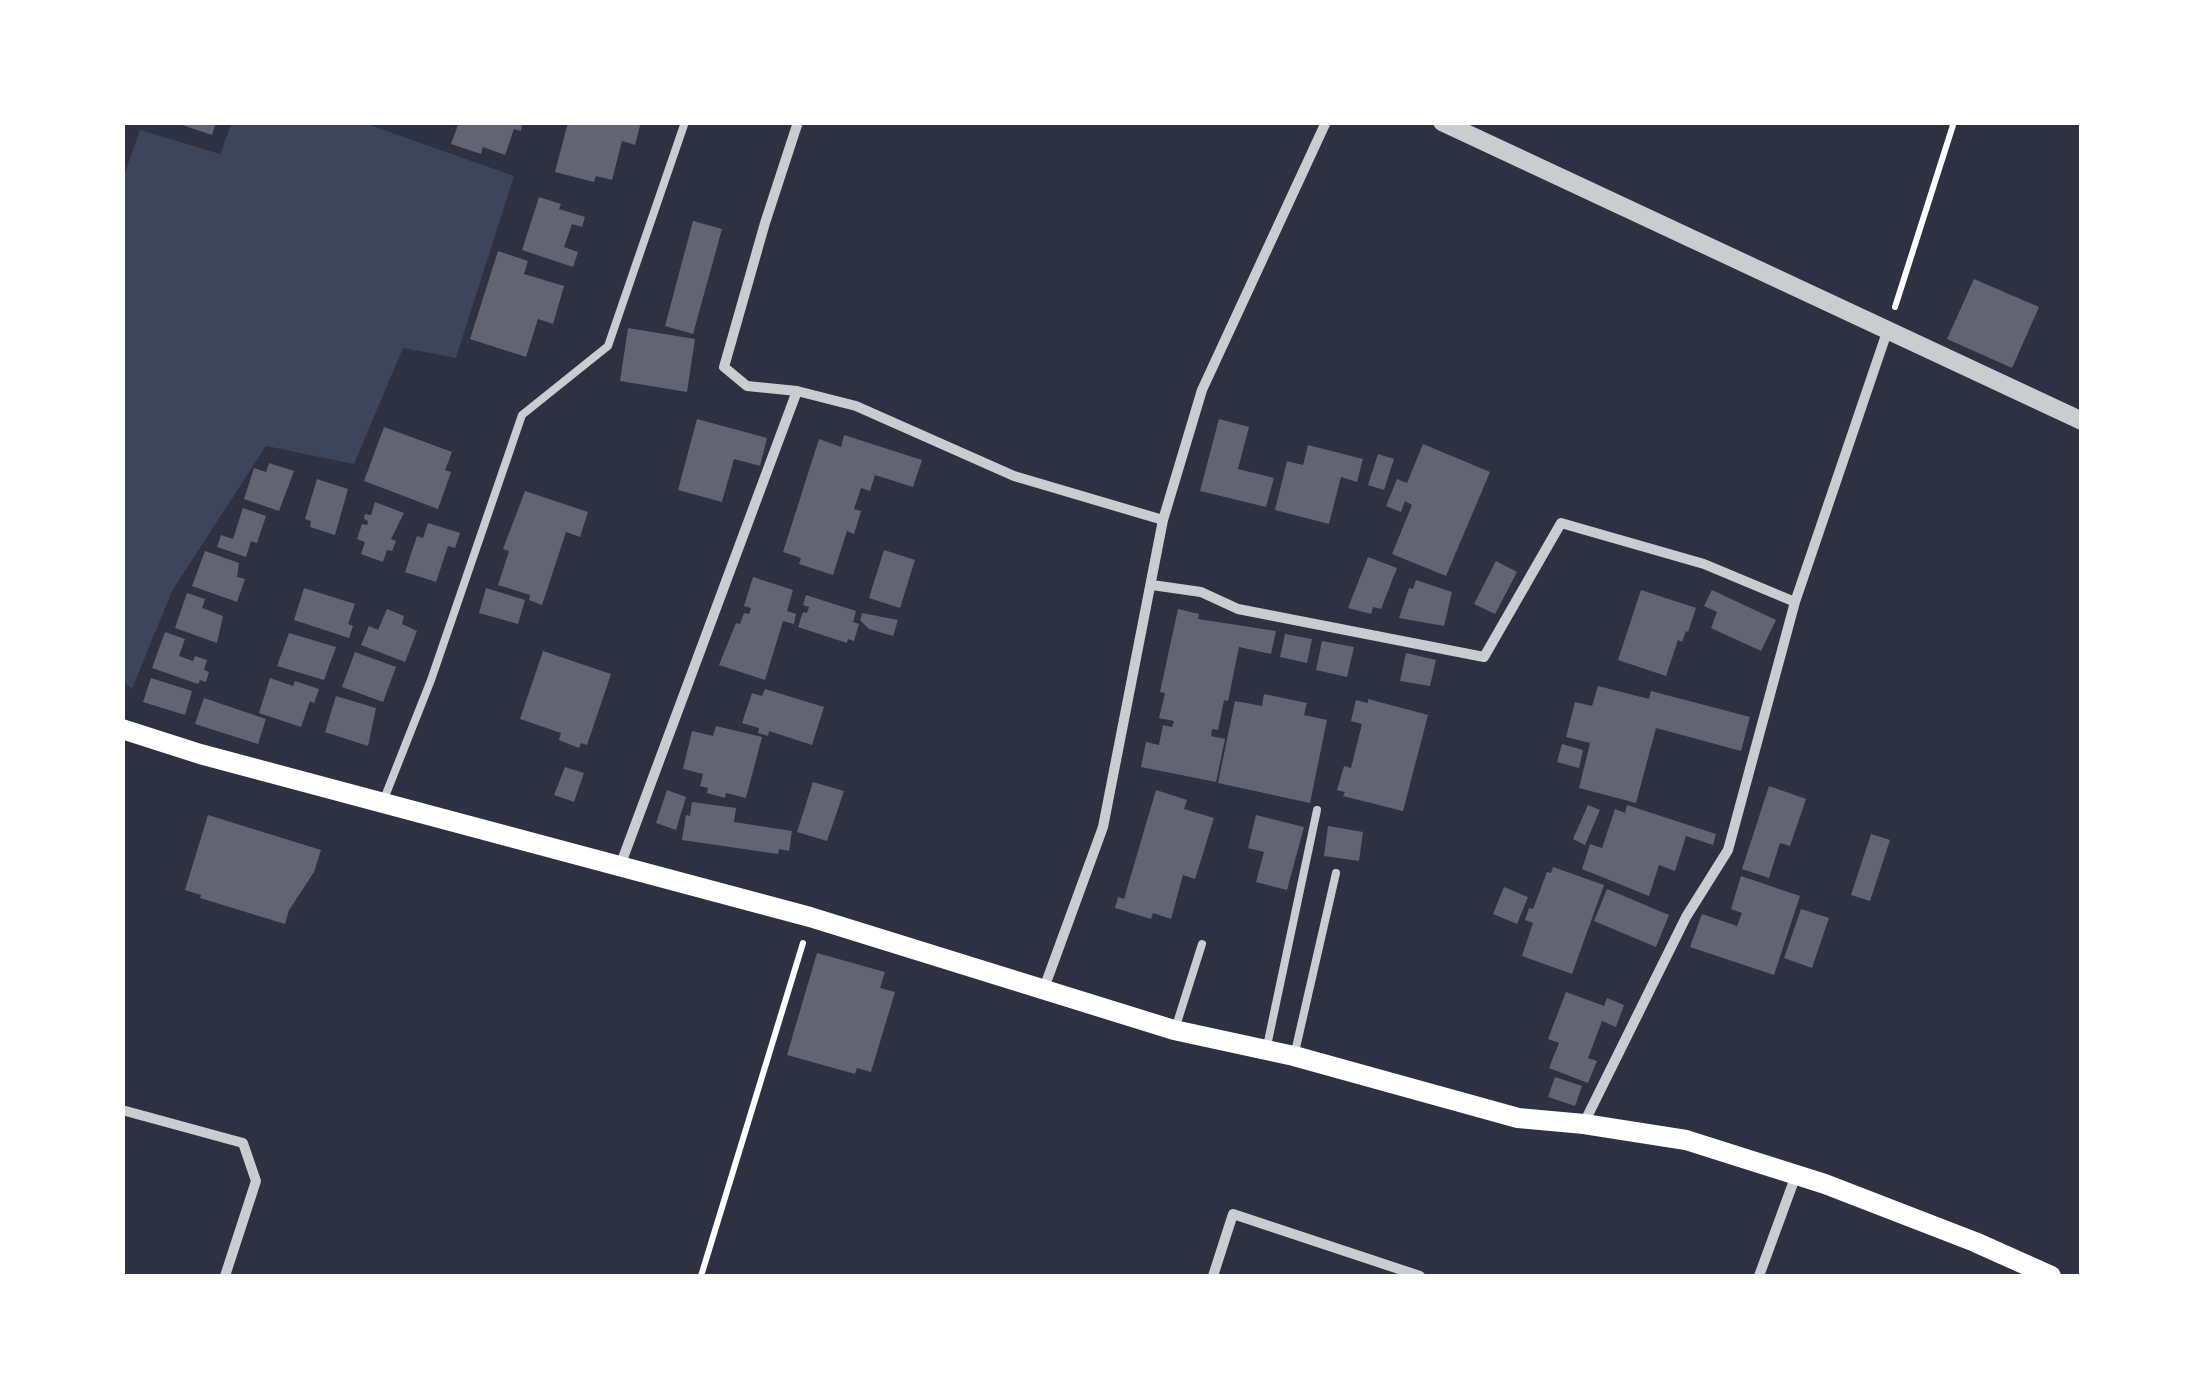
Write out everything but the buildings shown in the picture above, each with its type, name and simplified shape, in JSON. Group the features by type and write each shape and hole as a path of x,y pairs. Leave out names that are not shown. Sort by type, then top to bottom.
{"main road":[{"path":"122,729 200,754 810,918 1174,1030 1294,1056 1518,1118 1686,1140 1796,1175 1975,1242 2051,1276"}],"street":[{"path":"798,122 724,367 747,386 797,391 856,406 963,450 1014,476 1164,520"},
{"path":"1042,992 1103,827 1164,520 1202,390 1326,122"},
{"path":"1442,122 2082,420"},
{"path":"1584,1124 1686,917 1728,850 1796,602 1887,332"},
{"path":"620,866 797,391"},
{"path":"1152,585 1201,592 1238,609 1484,657 1561,523 1704,564 1796,602"},
{"path":"122,1110 243,1143 256,1180 225,1276"},
{"path":"1759,1276 1796,1175"},
{"path":"1213,1276 1233,1214 1420,1276"}],"lane":[{"path":"383,803 431,680 522,415 608,346 685,122"},
{"path":"1266,1050 1317,810"},
{"path":"1294,1056 1336,873"},
{"path":"1174,1030 1202,944"}],"path":[{"path":"1887,332 1954,122"},
{"path":"701,1276 810,918"}],"shaded area":[{"path":"232,123 364,123 514,176 456,358 403,348 354,464 266,446 172,591 132,689 122,680 123,178 140,130 220,154"}]}
